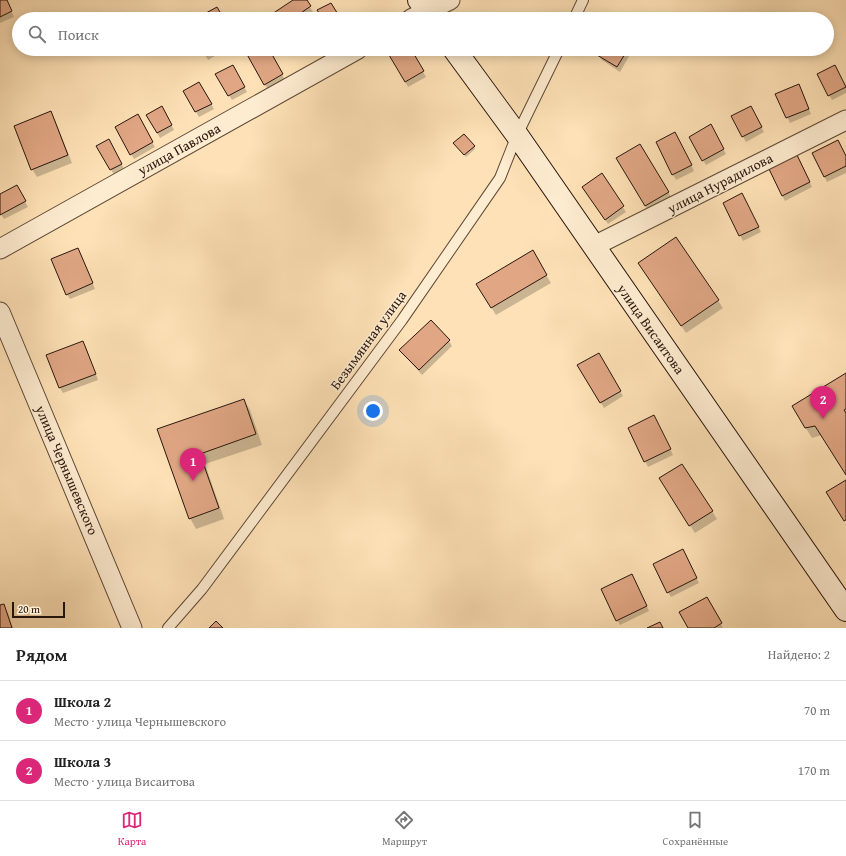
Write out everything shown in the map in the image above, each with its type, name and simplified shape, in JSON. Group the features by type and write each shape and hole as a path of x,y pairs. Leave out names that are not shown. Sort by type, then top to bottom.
{"street":[{"path":"422,12 450,0"},
{"name":"улица Павлова","path":"0,249 345,56"},
{"name":"улица Висаитова","path":"459,56 517,135 846,610"},
{"name":"улица Нурадилова","path":"594,246 846,120"},
{"name":"улица Чернышевского","path":"0,312 132,628"}],"lane":[{"path":"577,12 583,0"},
{"name":"Безымянная улица","path":"168,628 202,589 402,320 500,178 517,135 556,56"}],"building":[{"path":"0,0 7,0 12,11 0,17"},
{"path":"293,0 307,0 311,6 302,12 275,12"},
{"path":"331,3 337,12 318,12 317,10"},
{"path":"217,7 220,12 208,12"},
{"path":"248,56 273,56 283,74 264,85"},
{"path":"390,56 415,56 424,71 405,82"},
{"path":"599,56 624,56 617,67"},
{"path":"233,65 245,87 228,96 215,74"},
{"path":"835,65 846,87 828,96 817,74"},
{"path":"199,82 212,104 195,112 183,91"},
{"path":"799,84 809,109 786,118 775,94"},
{"path":"162,106 172,125 157,133 146,115"},
{"path":"751,106 762,127 742,137 731,116"},
{"path":"51,111 68,155 31,170 14,126"},
{"path":"138,114 153,142 130,155 115,127"},
{"path":"711,124 724,149 702,161 689,137"},
{"path":"675,132 692,165 672,175 656,142"},
{"path":"464,134 475,146 464,155 453,143"},
{"path":"109,139 122,164 110,170 96,146"},
{"path":"838,140 846,156 846,166 824,177 812,153"},
{"path":"640,144 669,192 645,206 616,158"},
{"path":"797,155 810,182 782,196 769,169"},
{"path":"602,173 624,206 605,220 582,187"},
{"path":"17,185 26,201 0,215 0,194"},
{"path":"742,193 759,227 739,236 723,203"},
{"path":"676,237 719,300 681,326 638,263"},
{"path":"78,248 93,283 66,295 51,259"},
{"path":"533,250 547,275 491,308 476,284"},
{"path":"431,320 450,340 419,370 399,350"},
{"path":"83,341 96,374 59,388 46,355"},
{"path":"599,353 621,391 600,403 577,365"},
{"path":"846,373 846,409 844,410 846,413 846,475 815,426 805,428 792,406"},
{"path":"244,399 256,434 200,454 219,508 189,519 157,429"},
{"path":"654,415 671,449 644,462 628,428"},
{"path":"682,464 713,511 689,526 659,478"},
{"path":"846,480 846,520 844,521 826,492"},
{"path":"683,549 697,578 667,593 653,564"},
{"path":"632,574 647,606 616,621 601,589"},
{"path":"707,597 722,623 714,628 688,628 679,612"},
{"path":"4,604 12,628 0,628 0,605"},
{"path":"216,621 223,628 209,628"},
{"path":"660,622 663,628 647,628"}],"place":[{"name":"Школа 3","path":"823,419"},
{"name":"Школа 2","path":"193,481"}]}
